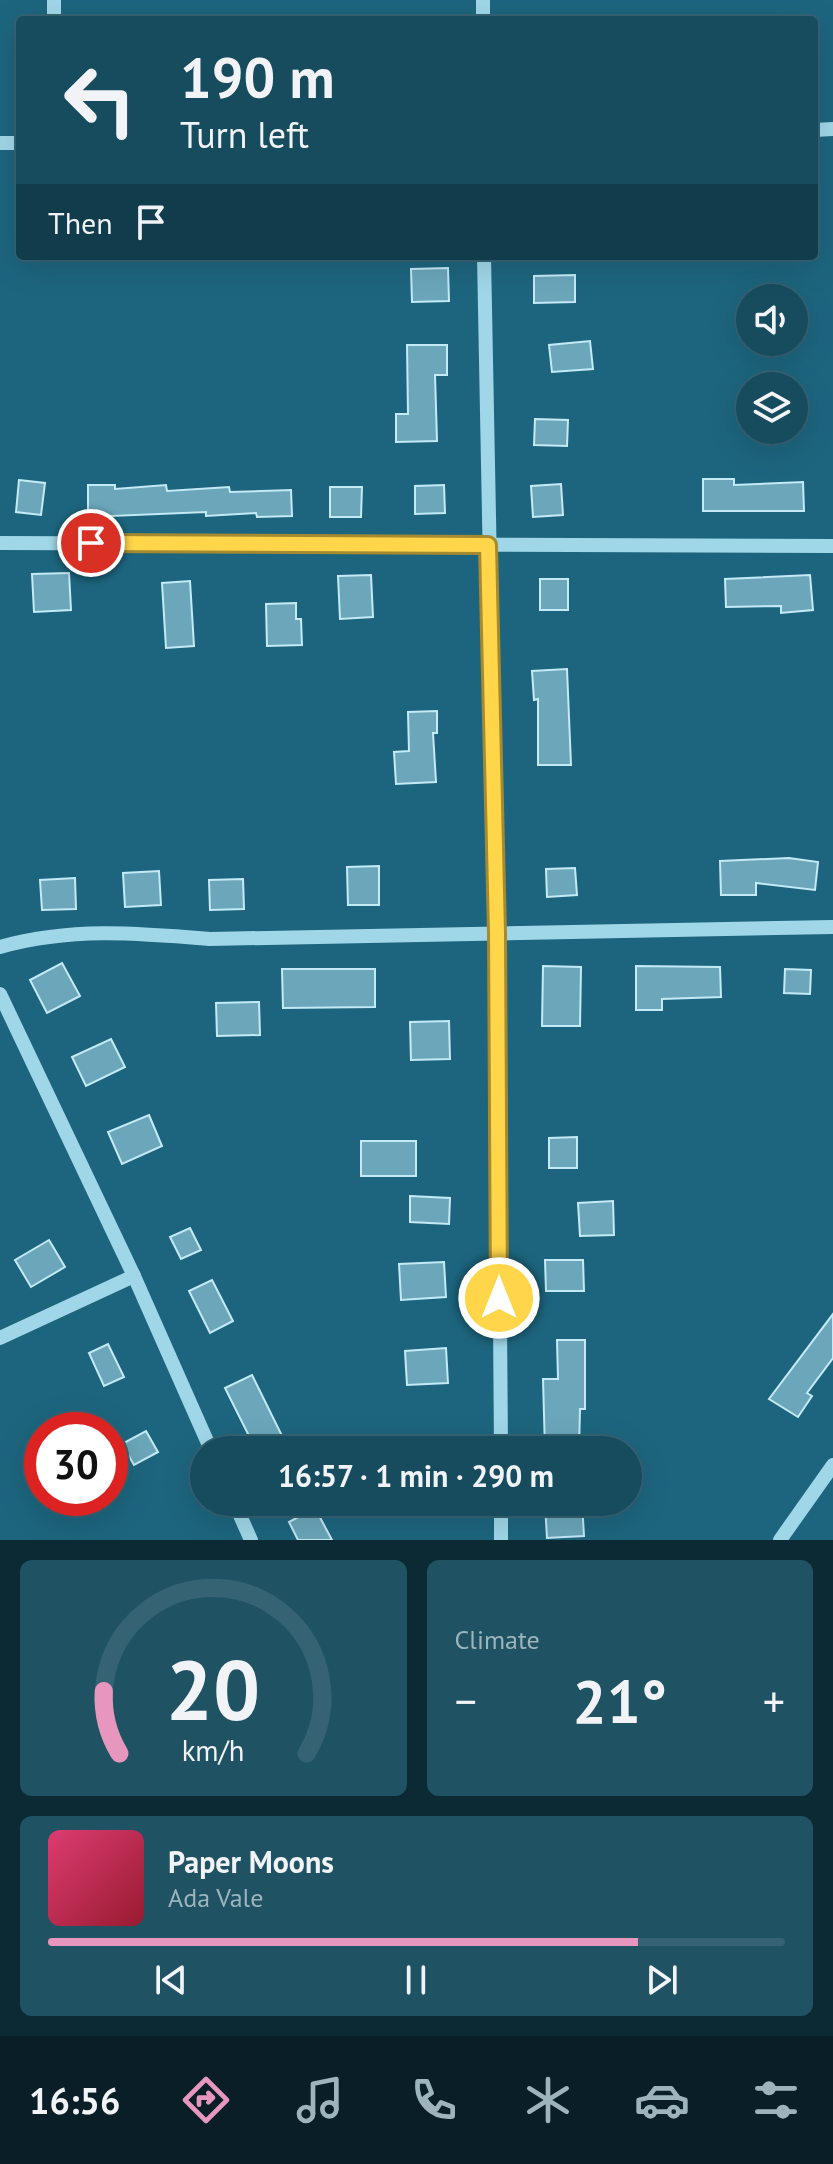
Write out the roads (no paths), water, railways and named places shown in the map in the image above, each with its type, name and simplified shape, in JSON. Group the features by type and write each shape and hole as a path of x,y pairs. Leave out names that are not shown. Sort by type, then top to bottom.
{"street":[{"path":"484,260 497,933 501,1436"},
{"path":"0,543 833,546"},
{"path":"0,947 43,935 121,931 210,939 833,927"},
{"path":"0,994 134,1276 205,1436"},
{"path":"0,1338 134,1276"},
{"path":"780,1540 833,1465"},
{"path":"240,1516 251,1540"},
{"path":"501,1516 501,1540"}]}
